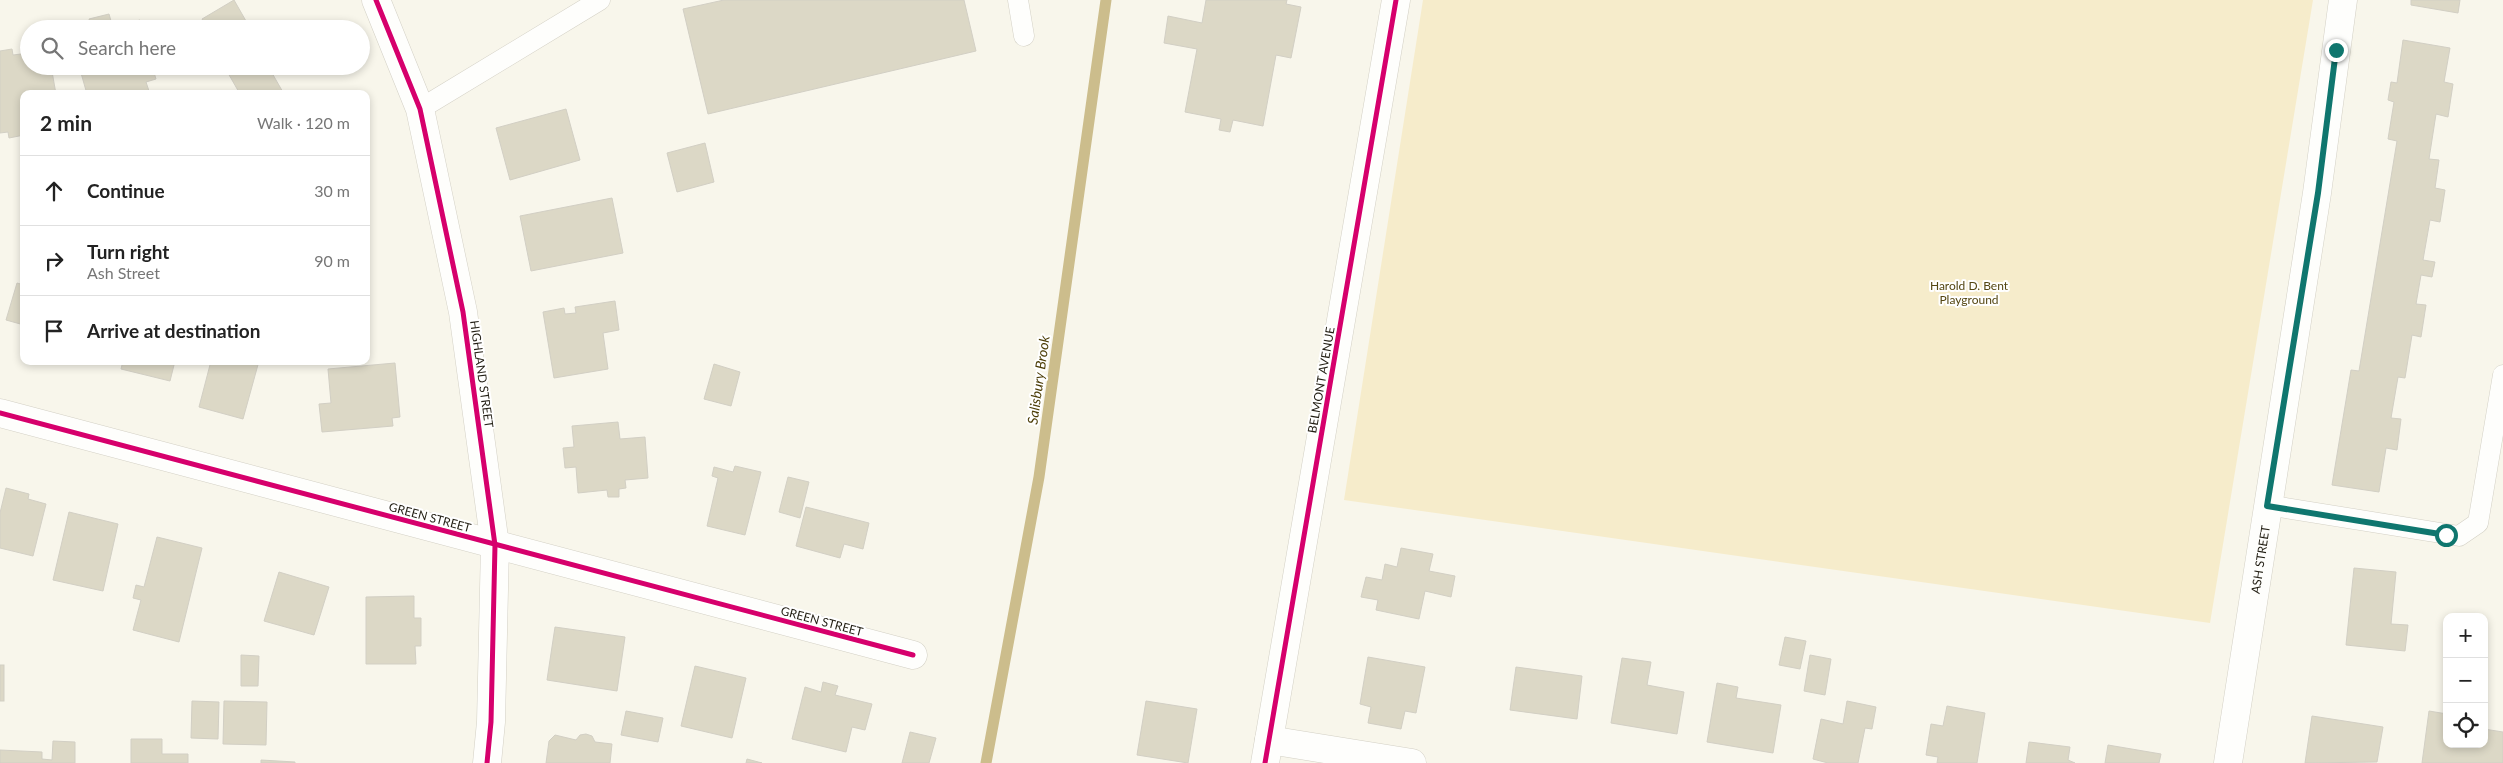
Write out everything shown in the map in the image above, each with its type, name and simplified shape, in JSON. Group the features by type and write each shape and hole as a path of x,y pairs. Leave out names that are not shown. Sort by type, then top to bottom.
{"street":[{"name":"HIGHLAND STREET","path":"376,0 420,109 464,312 495,545 491,722 487,763"},
{"name":"BELMONT AVENUE","path":"1267,752 1396,0"},
{"name":"ASH STREET","path":"2228,763 2267,506 2318,193 2343,0"},
{"name":"GREEN STREET","path":"0,413 913,655"},
{"path":"1267,752 1412,763"}],"lane":[{"path":"420,109 600,0"},
{"path":"1018,0 1024,36"},
{"path":"2267,506 2459,536 2478,523 2503,375"}],"green space":[{"name":"Harold D. Bent Playground","path":"1423,0 2313,0 2210,623 1344,500"}],"building":[{"path":"234,0 245,20 203,20"},
{"path":"724,0 964,0 976,51 708,114 683,9"},
{"path":"1206,0 1287,0 1286,4 1301,7 1291,58 1276,55 1263,126 1233,120 1230,132 1219,130 1221,119 1185,112 1197,49 1164,43 1168,16 1202,23"},
{"path":"2411,0 2460,0 2458,13 2411,5"},
{"path":"109,14 111,20 89,20"},
{"path":"2403,40 2450,48 2444,82 2453,84 2448,117 2436,114 2429,159 2439,160 2435,188 2445,190 2440,222 2430,220 2423,260 2435,262 2432,277 2421,275 2416,304 2426,305 2421,337 2412,335 2405,378 2398,377 2391,418 2401,419 2397,450 2386,448 2379,492 2332,485 2351,370 2359,371 2397,141 2388,139 2394,102 2388,100 2391,82 2397,83"},
{"path":"12,49 13,55 20,54 20,75 53,75 55,90 20,90 20,136 9,138 8,132 0,133 0,51"},
{"path":"82,75 155,75 156,79 146,82 149,90 86,90"},
{"path":"229,75 273,75 282,90 238,90"},
{"path":"566,109 580,160 510,180 496,128"},
{"path":"705,143 714,182 677,192 667,153"},
{"path":"612,198 623,253 531,271 520,216"},
{"path":"17,283 20,284 20,324 6,320"},
{"path":"615,301 619,330 603,333 608,369 554,378 543,312 564,308 565,314 576,313 575,307"},
{"path":"395,363 400,417 392,418 393,426 322,432 319,404 331,403 328,369"},
{"path":"714,364 740,372 731,406 704,399"},
{"path":"122,365 174,365 170,381 121,369"},
{"path":"210,365 258,365 243,419 199,407"},
{"path":"618,422 620,439 645,437 648,478 625,480 626,488 619,489 619,497 608,497 607,490 578,493 576,467 565,468 563,448 574,447 572,426"},
{"path":"735,466 761,472 745,535 707,526 718,478 712,476 714,467 733,472"},
{"path":"788,477 809,482 800,518 779,512"},
{"path":"6,488 29,494 28,499 46,504 33,556 0,548 0,513"},
{"path":"806,507 869,523 863,549 844,544 840,558 796,546"},
{"path":"69,512 118,524 103,591 53,580"},
{"path":"157,537 202,548 179,642 133,630 141,600 133,598 136,585 144,587"},
{"path":"1401,548 1433,554 1429,571 1455,576 1451,597 1425,591 1419,619 1376,610 1378,600 1361,597 1366,577 1382,580 1385,564 1397,567"},
{"path":"2354,568 2396,572 2391,624 2408,625 2405,651 2346,645"},
{"path":"279,572 329,587 314,635 264,621"},
{"path":"414,596 414,618 421,618 421,646 415,646 416,664 366,664 366,597"},
{"path":"555,627 625,637 617,691 547,680"},
{"path":"1785,637 1806,641 1800,669 1779,665"},
{"path":"241,655 259,656 258,686 241,686"},
{"path":"1810,655 1831,659 1825,695 1804,691"},
{"path":"1368,657 1425,667 1416,713 1405,711 1401,729 1368,723 1371,707 1360,704"},
{"path":"1622,658 1651,662 1647,685 1684,692 1677,734 1611,723"},
{"path":"0,665 4,665 4,701 0,701"},
{"path":"695,666 746,678 732,738 681,726"},
{"path":"1516,667 1582,676 1577,719 1510,710"},
{"path":"823,682 838,686 835,695 872,704 865,730 852,727 846,752 792,739 805,687 821,692"},
{"path":"1717,683 1738,687 1736,698 1781,705 1773,753 1707,742"},
{"path":"192,701 219,702 218,739 191,738"},
{"path":"224,701 267,702 266,745 223,744"},
{"path":"1146,701 1197,709 1188,763 1137,755"},
{"path":"1847,701 1876,707 1872,729 1865,728 1858,763 1828,763 1813,759 1821,719 1843,724"},
{"path":"1947,706 1985,713 1977,763 1937,763 1938,757 1926,755 1931,724 1943,726"},
{"path":"626,711 663,718 658,742 621,735"},
{"path":"2429,711 2443,713 2443,748 2488,748 2488,730 2503,732 2503,763 2422,763"},
{"path":"2312,716 2383,727 2377,762 2305,763"},
{"path":"910,732 936,738 929,763 902,763"},
{"path":"555,735 576,740 580,735 592,736 595,742 612,744 610,763 546,763 549,741"},
{"path":"131,739 162,739 162,754 188,754 188,763 131,763"},
{"path":"53,741 75,742 75,763 0,763 0,750 42,752 42,759 52,760"},
{"path":"2029,742 2070,747 2068,760 2075,763 2026,763"},
{"path":"2108,745 2161,754 2159,763 2105,763"},
{"path":"747,759 762,763 746,763"},
{"path":"261,760 295,762 295,763 261,763"}],"waterway":[{"name":"Salisbury Brook","path":"986,763 1039,477 1106,0"}],"cycle path":[{"path":"376,0 420,109 463,312 495,545 491,722 487,763"},
{"path":"1265,763 1396,0"},
{"path":"0,413 913,655"}],"route":[{"path":"2336,50 2318,193 2267,506 2446,535"}]}
